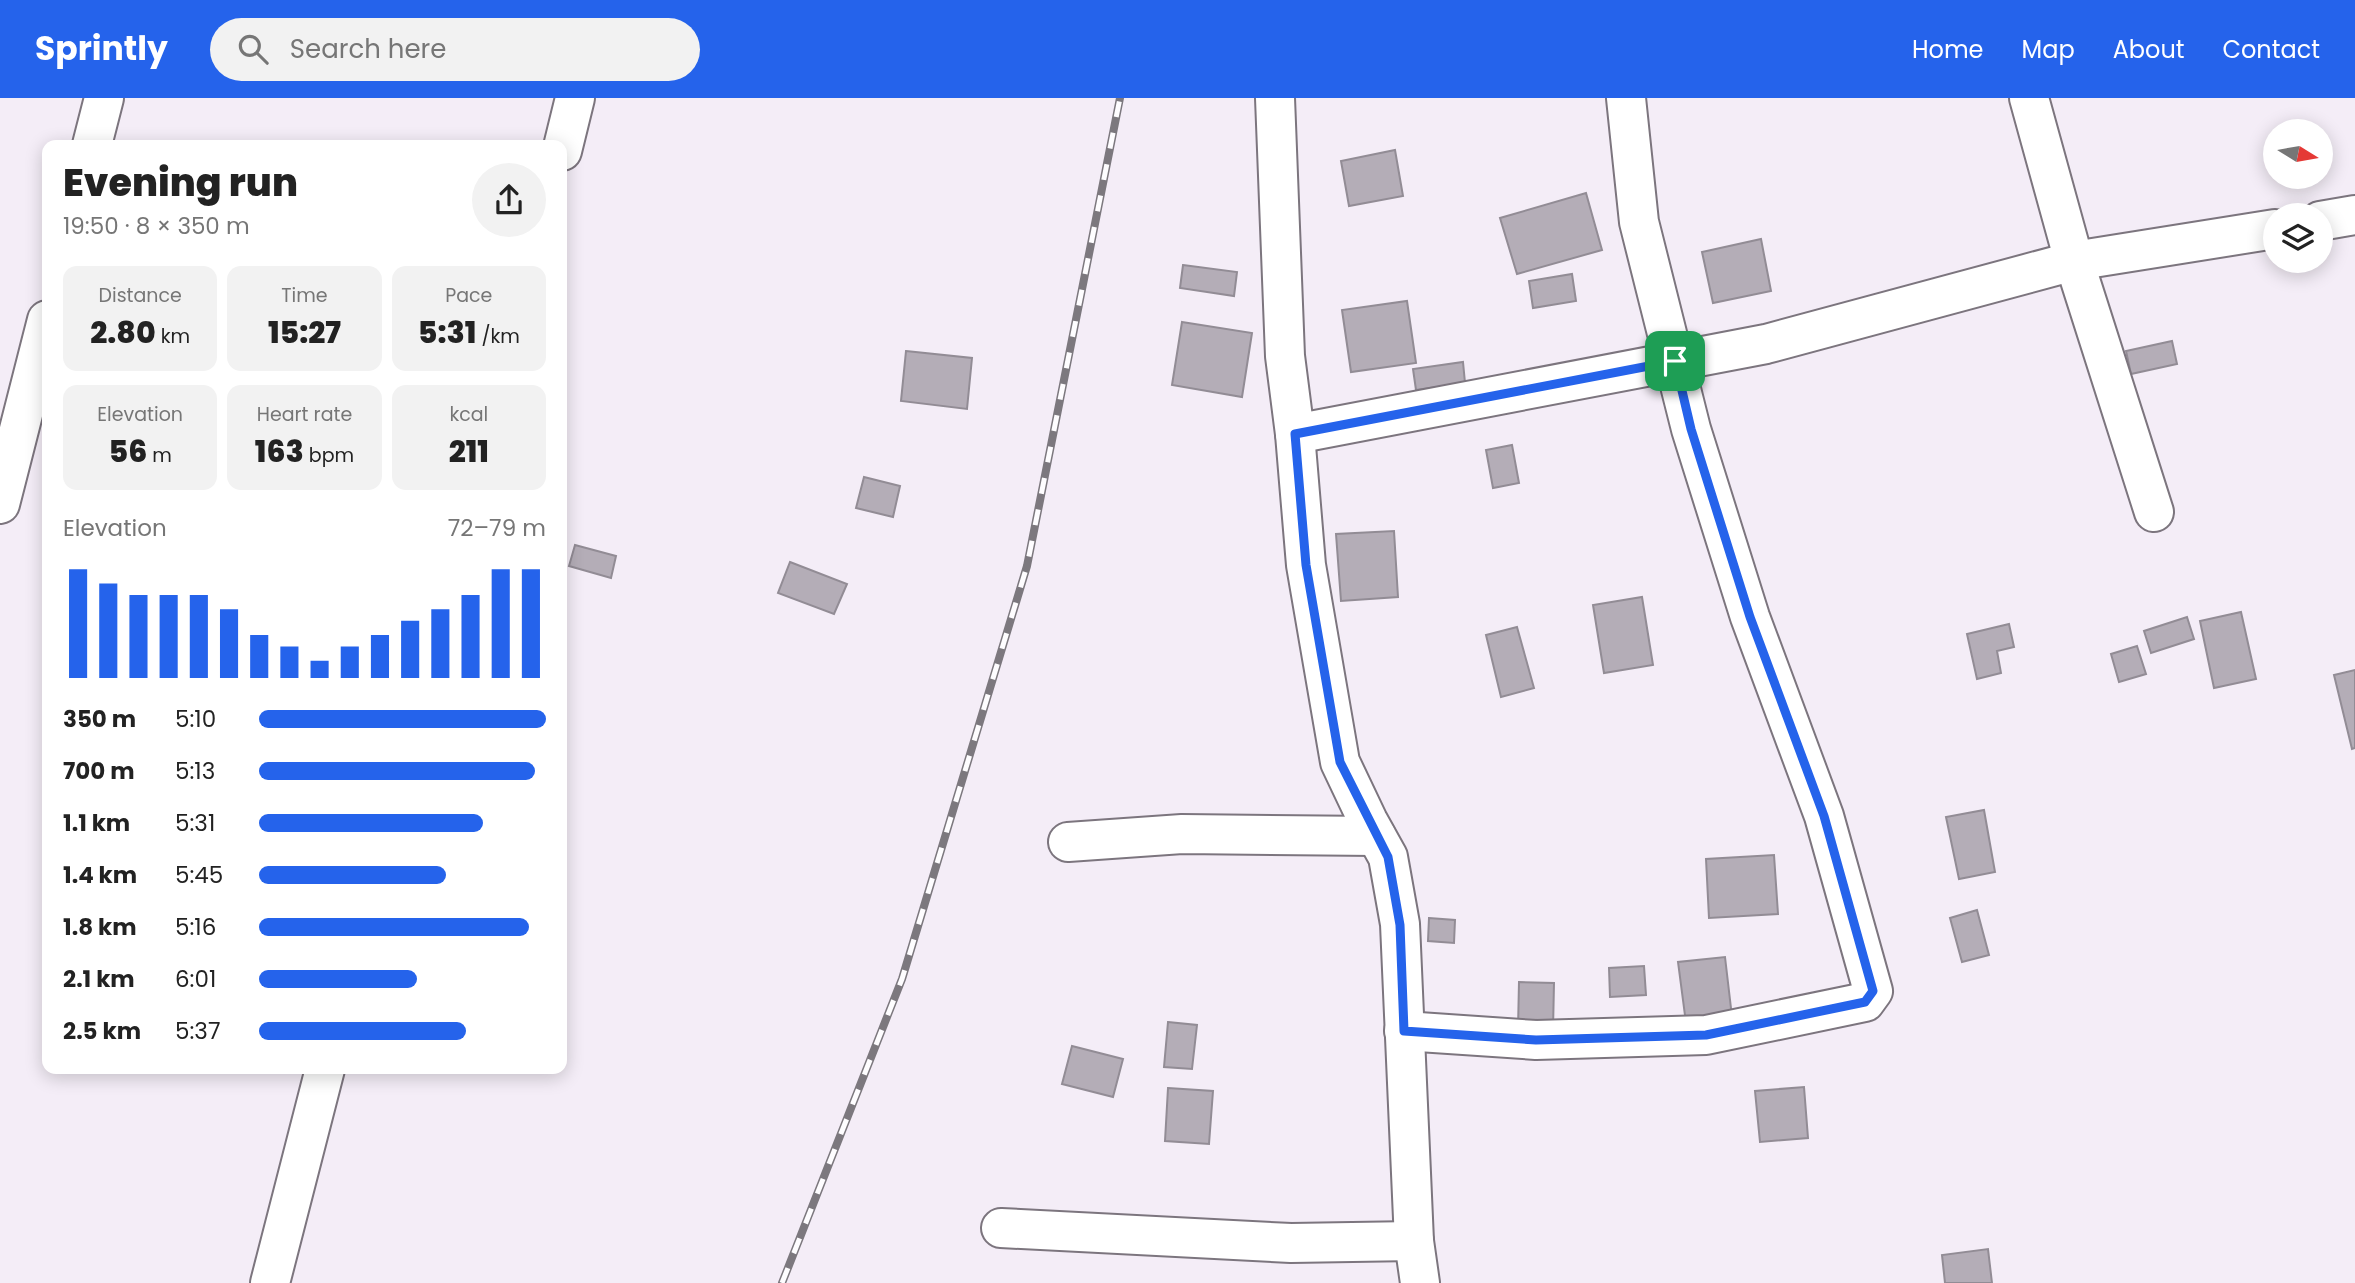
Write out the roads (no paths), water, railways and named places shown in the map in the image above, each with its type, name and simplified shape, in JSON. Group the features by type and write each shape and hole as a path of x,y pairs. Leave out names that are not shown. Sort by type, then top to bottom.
{"street":[{"path":"93,140 104,98"},
{"path":"565,140 575,98"},
{"path":"1276,98 1285,356 1295,434 1306,565 1340,762 1388,857 1400,925 1414,1241 1420,1283"},
{"path":"1404,1031 1536,1040 1706,1035 1865,1002 1873,991 1824,816 1750,617 1691,429 1639,222 1626,98"},
{"path":"2029,98 2074,261 2154,512"},
{"path":"2333,219 2355,215"},
{"path":"1295,434 1766,344 2074,261 2263,231"},
{"path":"0,504 42,340"},
{"path":"1068,842 1182,834 1376,836"},
{"path":"270,1283 324,1074"},
{"path":"1001,1228 1291,1243 1414,1241"}],"railway":[{"path":"782,1283 902,979 1027,566 1120,98"}]}
